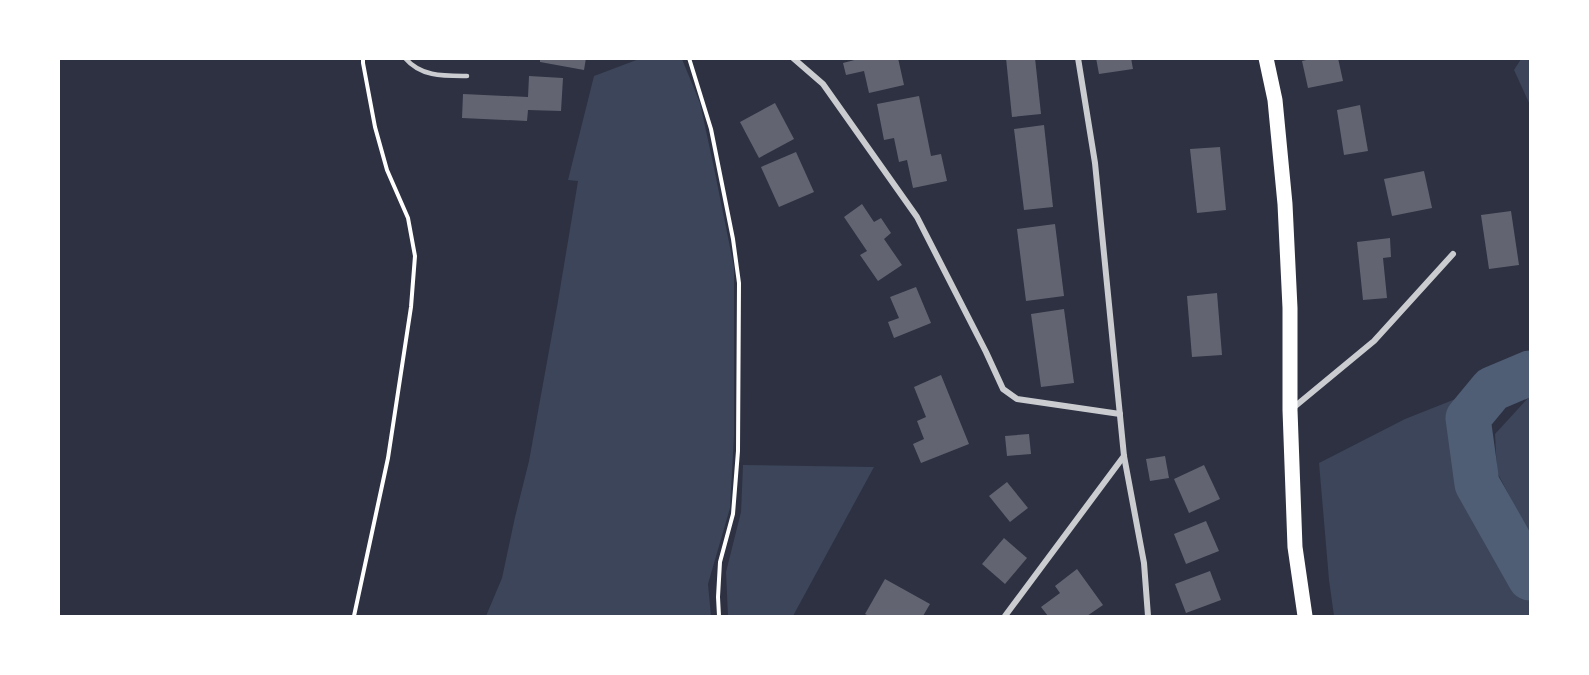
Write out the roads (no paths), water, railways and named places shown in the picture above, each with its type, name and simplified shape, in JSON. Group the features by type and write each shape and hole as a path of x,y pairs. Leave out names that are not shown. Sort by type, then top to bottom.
{"main road":[{"path":"1266,58 1275,100 1285,204 1290,308 1290,410 1295,547 1305,616"}],"street":[{"path":"793,58 823,84 917,217 1003,389 1017,399 1120,414"},
{"path":"1078,58 1095,163 1124,456 1144,563 1148,616"},
{"path":"1290,410 1374,341 1453,254"},
{"path":"1005,616 1124,456"}],"lane":[{"path":"405,58 410,65 433,76 467,76"}],"waterway":[{"path":"1530,373 1492,389 1468,418 1477,484 1530,578"}]}
